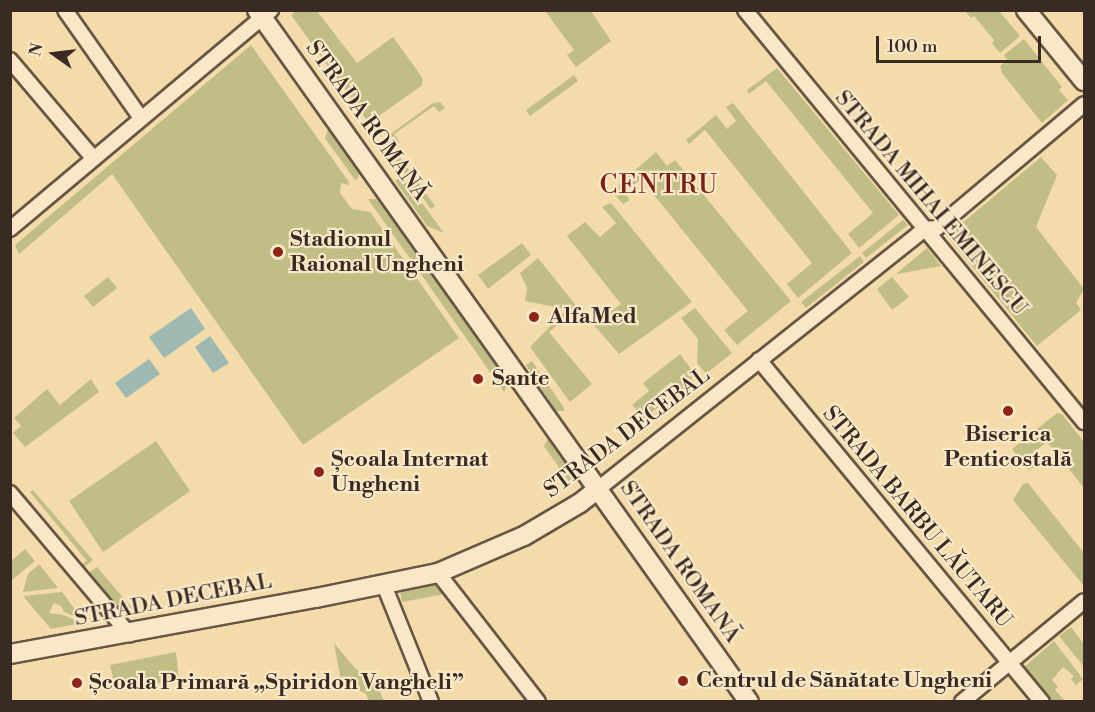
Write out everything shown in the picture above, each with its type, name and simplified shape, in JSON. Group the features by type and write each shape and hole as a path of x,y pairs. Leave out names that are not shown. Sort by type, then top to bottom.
{"main road":[{"path":"1026,10 1084,81"},
{"name":"STRADA ROMANĂ","path":"264,13 749,702"},
{"name":"STRADA DECEBAL","path":"10,654 129,634 438,573 524,536 580,503 598,489"}],"street":[{"path":"65,10 141,118"},
{"name":"STRADA MIHAI EMINESCU","path":"746,10 1084,423"},
{"path":"10,229 264,13"},
{"path":"10,60 93,159"},
{"name":"STRADA DECEBAL","path":"598,489 925,229 937,228 1084,104"},
{"name":"STRADA BARBU LĂUTARU","path":"759,360 1042,702"},
{"path":"10,493 129,634"},
{"path":"438,573 538,702"},
{"path":"384,585 431,702"},
{"path":"962,702 1084,601"}],"shaded area":[{"path":"296,11 317,11 357,63 393,37 423,80 421,86 369,123 291,15"},
{"path":"545,11 591,11 611,41 576,67 567,55 574,50"},
{"path":"965,11 999,11 1020,36 1000,53 992,43 994,40 974,16 971,18"},
{"path":"1024,39 1062,87 1059,90 1068,100 1042,123 1002,73 1000,66 1007,60 1004,55"},
{"name":"Stadionul Raional Ungheni","path":"251,45 349,182 348,185 341,183 340,193 352,209 370,212 459,338 303,445 112,174 19,254 15,245"},
{"path":"777,68 899,215 859,248 848,234 873,213 766,81 749,94 747,90"},
{"path":"574,75 578,81 530,116 526,110"},
{"path":"440,102 445,108 439,112 434,106 394,134 400,143 393,148 435,206 431,209 381,141 433,103"},
{"path":"733,103 852,253 798,298 787,284 812,263 705,130 689,144 686,140 716,115 727,129 736,121 726,107"},
{"path":"328,130 359,172 359,177 355,180 325,138"},
{"path":"656,152 667,166 675,160 791,301 737,345 724,330 748,311 641,179 624,192 630,200 623,204 611,191"},
{"path":"1041,157 1057,175 1036,227 1084,289 1076,303 1081,310 1037,346 947,236"},
{"path":"402,176 444,233 427,226 395,181"},
{"path":"368,199 376,199 381,204 509,381 504,392"},
{"path":"611,203 692,302 619,354 593,324 621,304 567,236 585,222 600,237 616,223 602,207"},
{"path":"903,220 908,225 866,258 862,253"},
{"path":"522,243 531,255 488,289 478,275"},
{"path":"927,248 941,266 897,274 897,273"},
{"path":"860,256 864,262 806,308 801,302"},
{"path":"538,258 578,308 575,311 525,301 527,288 520,273"},
{"path":"108,277 117,288 93,307 84,296"},
{"path":"892,277 909,297 892,310 877,289"},
{"path":"695,308 732,353 706,374 697,363 698,339 681,318"},
{"path":"563,313 570,315 549,332 592,384 570,402 530,347"},
{"path":"680,354 691,369 692,382 680,393 671,382 657,394 664,403 644,418 632,405 649,391 643,383"},
{"path":"532,361 564,411 556,411 526,365"},
{"path":"91,379 99,392 25,447 13,433 21,426 14,418 47,389 60,405"},
{"path":"1057,413 1062,414 1084,442 1084,488 1047,442 1031,454 1039,465 1028,470 1012,449"},
{"path":"548,439 575,477 569,482 544,446"},
{"path":"156,441 190,491 103,552 69,501"},
{"path":"1028,483 1084,553 1084,586 1013,500 1023,484"},
{"path":"33,490 93,560 84,567 80,566 87,561 30,492"},
{"path":"25,549 35,561 11,581 11,561"},
{"path":"39,564 58,588 23,592 28,574"},
{"path":"97,567 132,608 122,610 107,598 87,574"},
{"path":"441,581 445,594 402,602 400,591"},
{"path":"62,592 83,620 64,612 61,606 54,603 49,613 63,615 82,623 51,629 23,596"},
{"path":"1071,627 1084,644 1084,667 1059,636"},
{"path":"1054,641 1083,679 1076,685 1071,679 1074,676 1063,667 1052,680 1058,687 1055,690 1065,701 1049,701 1023,668"},
{"path":"334,643 355,668 378,687 384,701 369,701 366,694 355,688 343,691"},
{"path":"176,652 179,680 116,690 110,665"}],"water":[{"path":"191,308 205,329 164,358 149,337"},
{"path":"210,336 229,363 213,373 195,347"},
{"path":"149,359 160,374 126,398 115,383"}],"place":[{"name":"Stadionul Raional Ungheni","path":"278,252"},
{"name":"AlfaMed","path":"534,317"},
{"name":"Sante","path":"478,379"},
{"name":"Biserica Penticostală","path":"1008,411"},
{"name":"Școala Internat Ungheni","path":"319,472"},
{"name":"Centrul de Sănătate Ungheni","path":"683,681"},
{"name":"Școala Primară „Spiridon Vangheli”","path":"77,683"}],"district":[{"name":"CENTRU","path":"659,186"}]}
